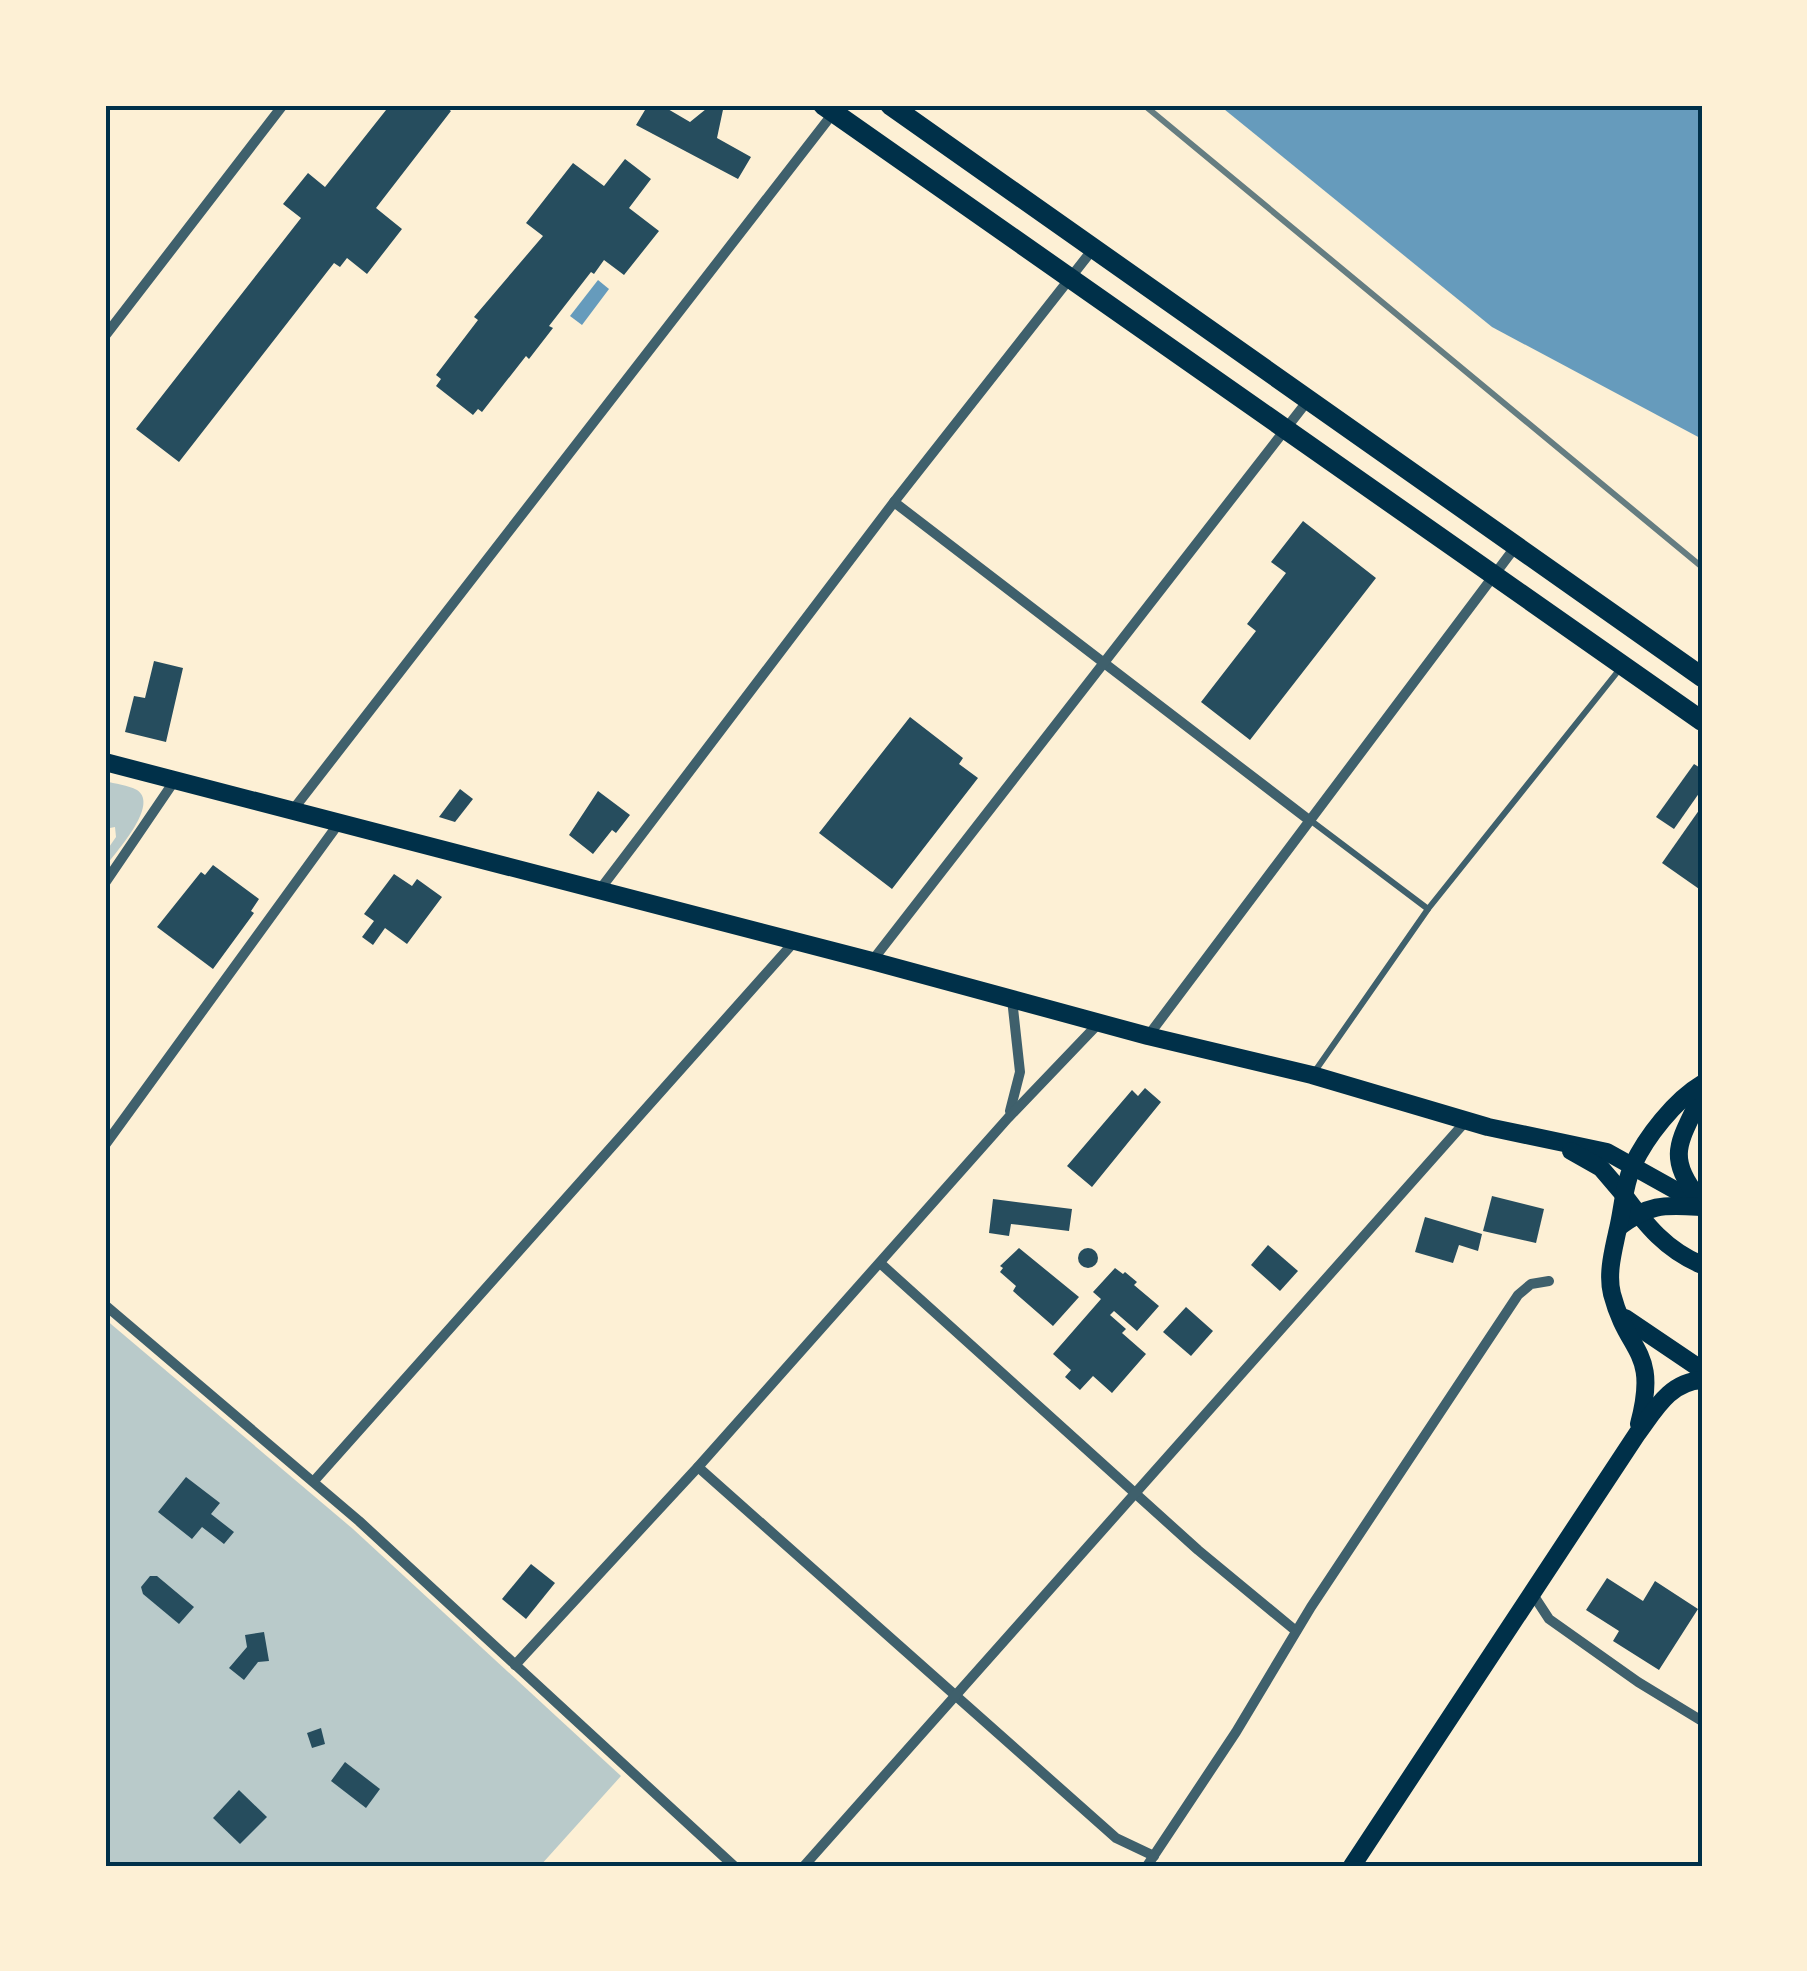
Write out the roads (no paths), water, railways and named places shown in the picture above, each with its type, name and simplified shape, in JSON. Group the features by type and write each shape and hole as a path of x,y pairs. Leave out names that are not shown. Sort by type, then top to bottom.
{"highway":[{"path":"890,105 1702,676"},
{"path":"833,107 1702,721"}],"main road":[{"path":"105,762 872,960 1466,1120 1607,1152 1702,1204"},
{"path":"1637,1434 1648,1376 1644,1359 1611,1290 1612,1254 1633,1164 1687,1093 1702,1084"},
{"path":"1702,1093 1679,1147 1678,1162 1681,1176 1702,1204"},
{"path":"1560,1144 1601,1168 1651,1232 1681,1256 1702,1265"},
{"path":"1619,1227 1637,1212 1660,1205 1702,1204"},
{"path":"1621,1315 1702,1370"},
{"path":"1352,1866 1637,1434 1677,1386 1702,1380"}],"street":[{"path":"105,336 283,105"},
{"path":"292,811 833,107"},
{"path":"598,892 894,502 1094,248"},
{"path":"872,960 1309,399"},
{"path":"894,502 1309,820"},
{"path":"1148,1036 1517,545"},
{"path":"105,882 176,780"},
{"path":"105,1145 339,823"},
{"path":"314,1482 795,941"},
{"path":"1008,1118 1020,1072 1012,999"},
{"path":"514,1665 698,1467 1008,1118 1099,1023"},
{"path":"804,1866 1466,1120"},
{"path":"880,1263 1198,1550 1296,1631"},
{"path":"698,1467 1116,1838 1150,1861 1518,1295 1531,1284 1549,1280"},
{"path":"105,1306 314,1482 734,1866"},
{"path":"1532,1593 1549,1619 1638,1682 1702,1721"}],"lane":[{"path":"1312,1076 1428,908 1623,664"},
{"path":"1309,820 1428,908"}],"water":[{"path":"1219,105 1702,105 1702,439 1492,327"},
{"path":"598,280 609,289 582,325 570,316"}],"railway":[{"path":"1144,105 1702,567"}]}
